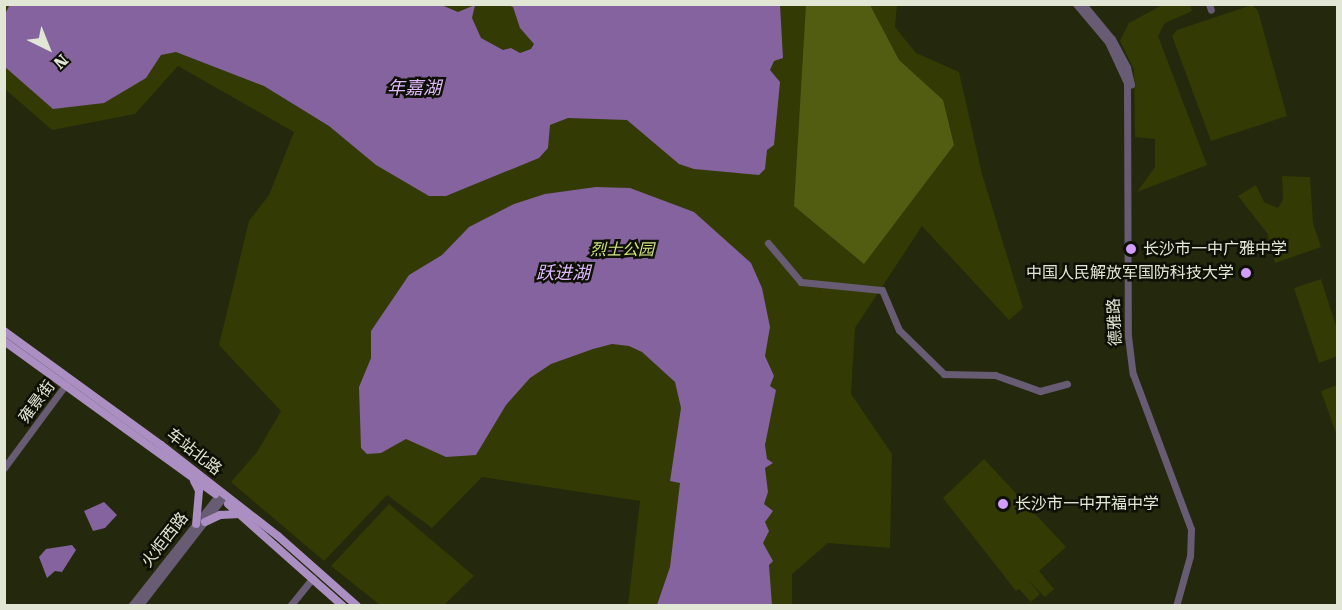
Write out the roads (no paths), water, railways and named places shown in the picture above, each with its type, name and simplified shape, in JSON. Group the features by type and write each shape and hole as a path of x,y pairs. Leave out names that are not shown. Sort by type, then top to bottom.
{"main road":[{"name":"车站北路","path":"4,331 66,384 192,478 221,496 343,606"},
{"name":"车站北路","path":"4,341 221,496 357,606"},
{"path":"192,478 199,491 200,523 220,515 240,514"}],"street":[{"name":"德雅路","path":"1076,4 1108,42 1127,83 1128,336 1133,374 1191,530 1191,556 1178,606"},
{"name":"德雅路","path":"1083,4 1112,39 1130,75 1132,336 1136,374 1193,528 1193,559 1178,606"},
{"path":"768,243 801,282 882,290 899,330 944,374 995,375 1040,391 1067,384"},
{"name":"雍景街","path":"4,468 66,384"},
{"name":"火炬西路","path":"139,606 221,496"},
{"name":"火炬西路","path":"131,606 200,523"},
{"path":"290,606 313,578"}],"water":[{"name":"年嘉湖","path":"10,4 439,4 458,12 475,5 472,18 481,38 503,50 511,48 520,53 531,49 534,44 520,28 513,7 508,5 780,5 783,58 774,61 770,70 780,82 774,145 767,150 765,169 759,175 694,169 679,164 627,120 568,118 550,125 548,148 539,158 446,196 429,196 376,165 329,126 264,86 176,52 161,55 146,78 104,103 53,109 5,67 5,14"},
{"name":"跃进湖","path":"596,187 630,188 694,212 751,263 762,288 770,327 765,356 774,376 770,386 776,390 765,445 767,459 773,463 765,468 768,492 764,504 773,511 765,522 769,531 763,543 773,561 769,565 772,605 657,605 670,567 680,483 670,481 681,408 675,382 642,352 629,346 612,344 593,349 551,364 530,378 506,405 476,455 446,457 406,439 381,453 367,454 361,448 359,387 371,358 371,331 409,275 442,255 469,227 514,204 545,194"},
{"path":"104,502 117,515 105,528 93,531 84,511"},
{"path":"72,545 76,550 62,572 55,571 47,578 39,557 46,549"}],"place":[{"name":"长沙市一中广雅中学","path":"1131,249"},
{"name":"中国人民解放军国防科技大学","path":"1246,273"},
{"name":"长沙市一中开福中学","path":"1003,504"}],"park label":[{"name":"烈士公园","path":"622,250"}]}
